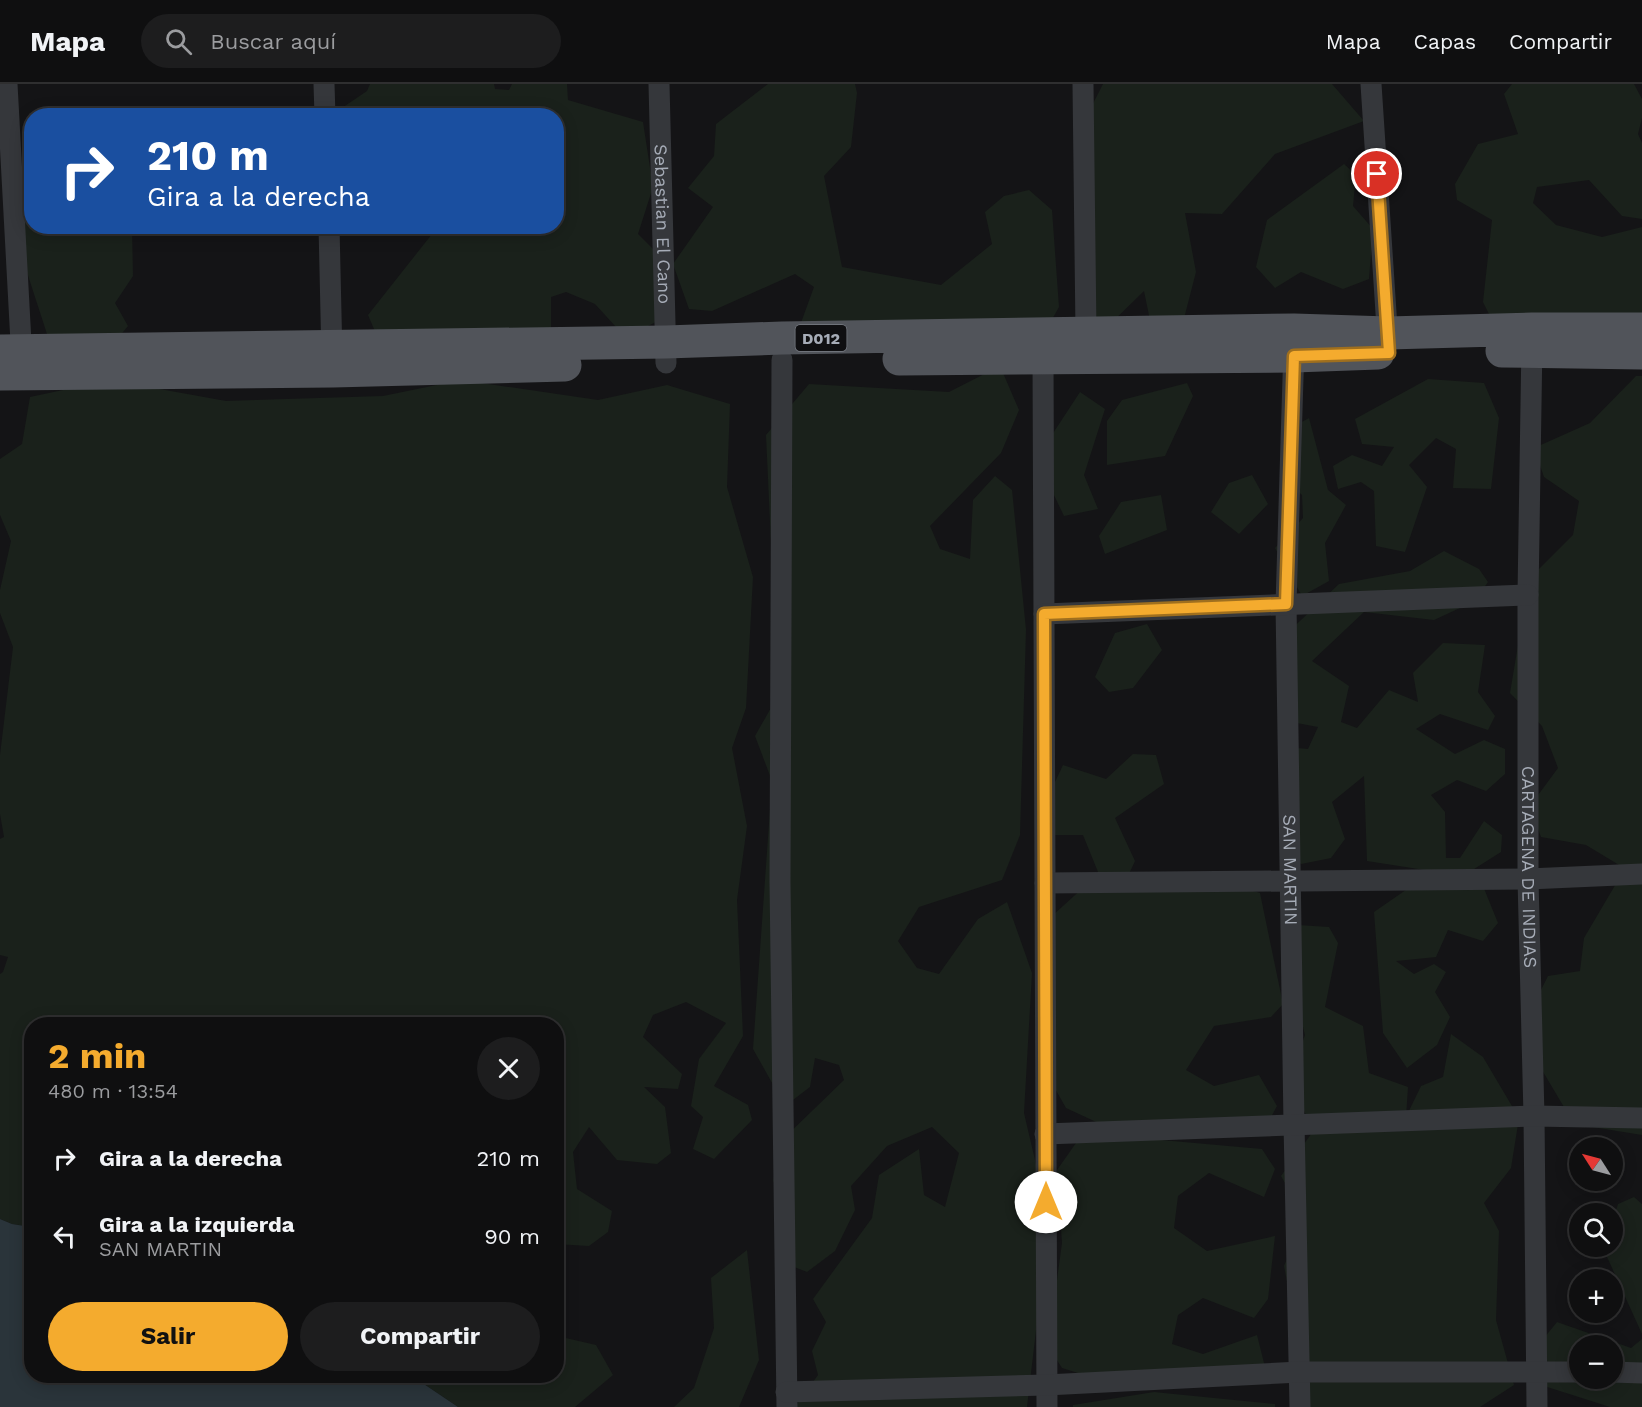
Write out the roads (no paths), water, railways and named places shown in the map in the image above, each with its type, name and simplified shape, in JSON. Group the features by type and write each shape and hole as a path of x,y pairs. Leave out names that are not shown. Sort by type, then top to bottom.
{"main road":[{"name":"D012","path":"11,362 666,352 1086,333 1294,343 1388,343 1532,340 1642,329"},
{"name":"D012","path":"1532,340 1642,353"},
{"name":"D012","path":"666,352 782,360 1043,358 1294,343"}],"street":[{"path":"7,84 11,362"},
{"path":"324,84 325,108"},
{"name":"Sebastian El Cano","path":"659,84 666,352"},
{"path":"1083,84 1086,333"},
{"path":"1371,84 1388,343"},
{"path":"329,234 332,358"},
{"name":"CARTAGENA DE INDIAS","path":"1532,340 1528,595 1528,879 1534,1116 1537,1407"},
{"name":"SAN MARTIN","path":"1294,343 1286,604 1300,1407"},
{"path":"1043,358 1047,1407"},
{"path":"782,360 780,882 786,1399 1300,1372 1569,1372"},
{"path":"1044,614 1528,595"},
{"path":"1045,883 1528,879 1642,874"},
{"path":"1046,1134 1534,1116 1642,1118"},
{"path":"1623,1372 1642,1373"}]}
